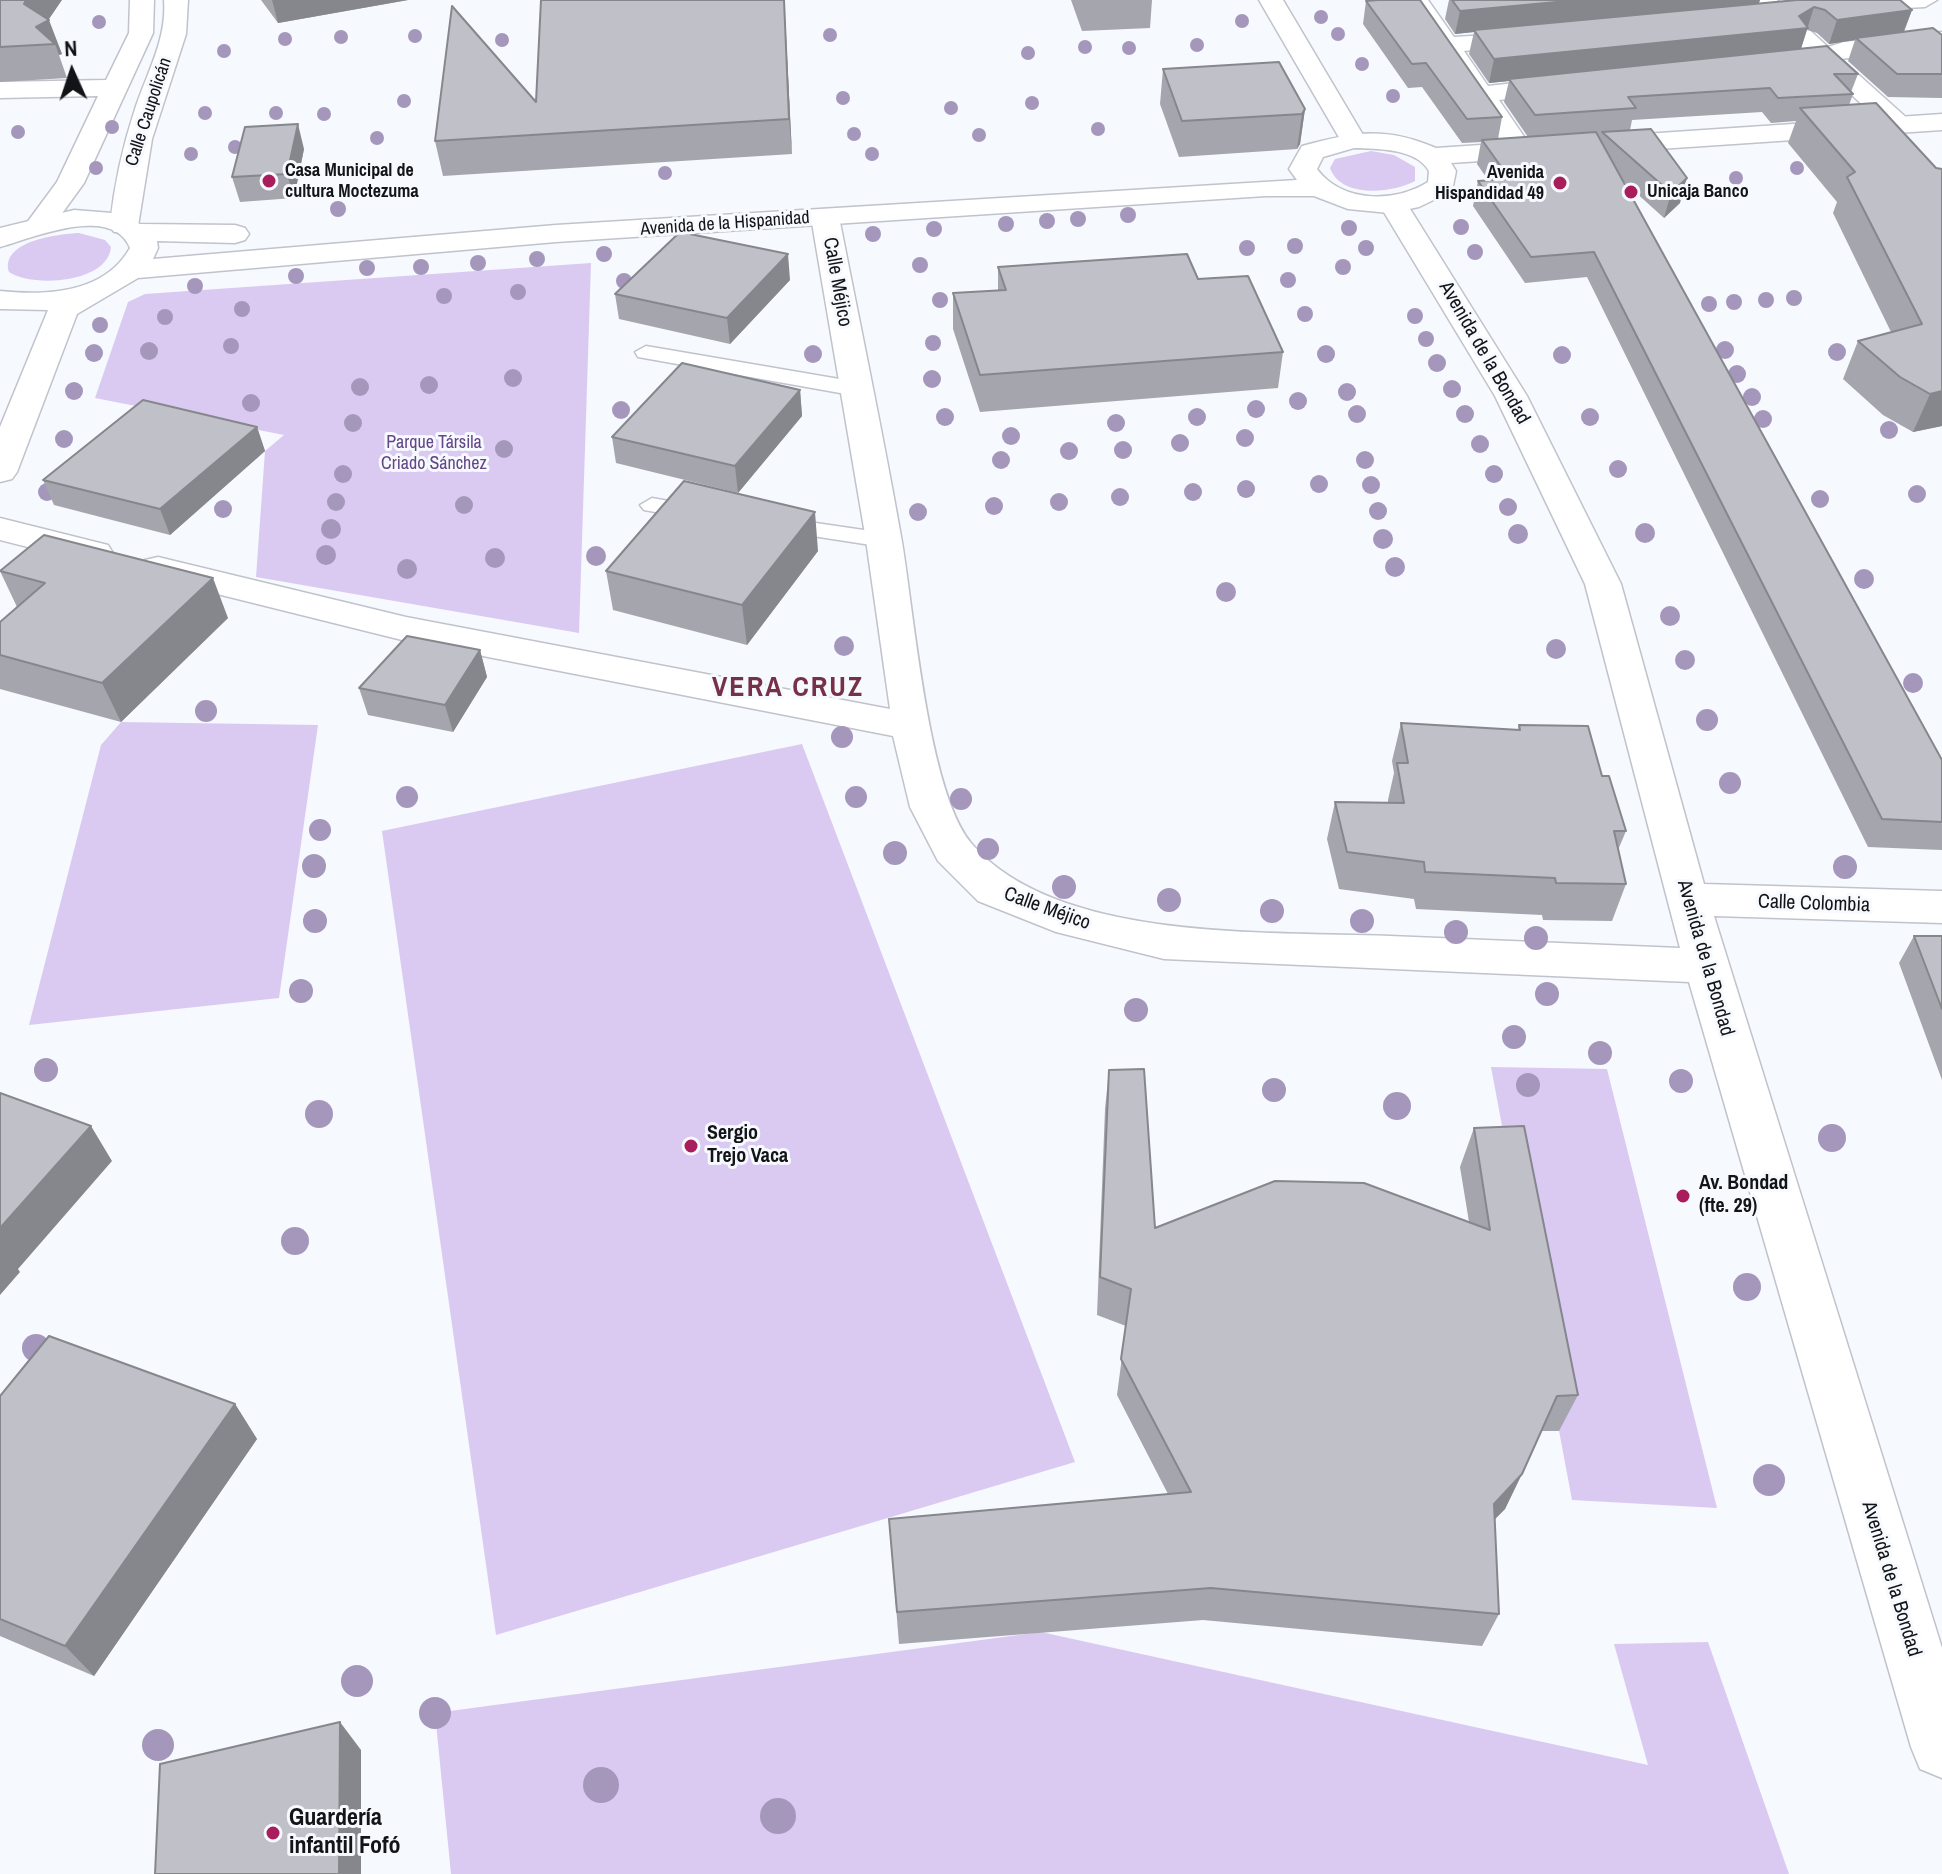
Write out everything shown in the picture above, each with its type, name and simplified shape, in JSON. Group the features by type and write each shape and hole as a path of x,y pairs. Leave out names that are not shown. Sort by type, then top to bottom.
{"street":[{"name":"Calle Caupolicán","path":"40,224 70,183 141,33 142,0"},
{"name":"Calle Caupolicán","path":"131,270 144,248 130,229 127,181 155,86 178,31 176,0"},
{"path":"1271,0 1353,140"},
{"path":"1762,9 1814,10 1925,0"},
{"path":"1420,6 1452,8"},
{"path":"1420,6 1521,151"},
{"path":"1762,9 1825,57 1899,125"},
{"path":"1448,45 1558,34"},
{"path":"1753,67 1825,57 1844,49 1942,39"},
{"path":"1483,94 1594,83"},
{"path":"0,90 113,88"},
{"path":"1438,166 1521,151 1942,122"},
{"path":"1438,166 1442,185 1432,194 1393,204 1348,200 1311,179 1312,152 1353,140 1401,144 1438,166 1942,141"},
{"name":"Avenida de la Hispanidad","path":"0,238 40,224 92,219 130,229 252,234 1311,179"},
{"name":"Avenida de la Hispanidad","path":"131,270 246,258 1266,188 1311,179"},
{"name":"Avenida de la Bondad","path":"1393,204 1511,396 1603,584 1687,899 1942,1747"},
{"name":"Calle Méjico","path":"825,217 884,540 911,726 931,807 953,850 993,890 1071,921 1164,943 1707,966"},
{"path":"0,472 45,349 64,309 131,270"},
{"path":"0,300 48,302 91,292"},
{"path":"0,529 406,629 911,726"},
{"name":"Calle Colombia","path":"1687,899 1942,907"}],"lane":[{"path":"646,352 857,389"},
{"path":"652,505 884,540"}],"green space":[{"path":"1371,151 1394,155 1415,167 1415,181 1394,188 1368,191 1345,185 1330,168 1335,159"},
{"path":"79,233 105,240 111,247 107,259 97,268 84,275 51,281 20,277 9,272 13,253 22,246 58,235"},
{"name":"Parque Társila Criado Sánchez","path":"591,263 579,633 256,577 265,451 284,435 95,398 128,302 145,294"},
{"path":"121,722 318,725 279,998 29,1025 101,745"},
{"name":"Sergio Trejo Vaca","path":"802,744 1075,1462 496,1635 382,831"},
{"path":"1491,1067 1607,1069 1717,1508 1572,1500"},
{"path":"1041,1632 1648,1765 1614,1644 1708,1642 1789,1874 451,1874 435,1713"}],"building":[{"path":"0,0 26,0 24,4 49,20 36,27 55,44 0,47"},
{"path":"541,0 784,0 789,119 435,141 452,6 536,102"},
{"path":"1420,0 1502,117 1467,119 1426,63 1412,64 1366,1"},
{"path":"1452,0 1578,0 1460,11"},
{"path":"1797,0 1900,0 1912,10 1837,20 1825,10 1814,7 1799,16 1808,28 1494,59 1474,30"},
{"path":"1933,28 1942,35 1942,74 1897,74 1856,38"},
{"path":"1827,46 1858,74 1834,74 1853,94 1778,98 1770,88 1628,97 1636,108 1535,115 1509,79"},
{"path":"1279,62 1305,109 1302,114 1182,121 1163,69"},
{"path":"1876,103 1936,168 1942,169 1942,391 1930,394 1900,377 1858,341 1922,324 1847,177 1855,172 1800,108"},
{"path":"298,124 287,174 232,177 245,127"},
{"path":"1651,129 1687,178 1671,193 1602,132"},
{"path":"1596,132 1942,760 1942,822 1882,819 1594,252 1531,257 1478,181 1510,179 1482,140"},
{"path":"680,232 788,254 727,318 615,294"},
{"path":"1187,254 1198,279 1248,276 1283,352 980,375 953,293 1006,290 998,267"},
{"path":"682,363 800,390 735,466 612,437"},
{"path":"143,400 257,427 160,509 43,480"},
{"path":"684,481 815,512 742,605 606,571"},
{"path":"44,535 213,578 102,683 0,655 0,622 45,583 0,571"},
{"path":"407,636 480,650 445,705 359,688"},
{"path":"1401,723 1520,730 1519,725 1588,726 1602,776 1609,776 1626,831 1614,831 1626,884 1556,883 1555,878 1425,872 1424,862 1347,852 1335,802 1404,803 1397,763 1408,763"},
{"path":"1914,936 1942,936 1942,1009"},
{"path":"1144,1069 1155,1228 1275,1181 1364,1183 1490,1230 1474,1128 1524,1126 1578,1395 1557,1396 1522,1474 1494,1504 1499,1614 1211,1588 897,1612 889,1519 1191,1492 1121,1359 1131,1289 1100,1277 1109,1070"},
{"path":"0,1093 91,1126 0,1228"},
{"path":"49,1336 235,1404 65,1646 0,1619 0,1396"},
{"name":"Guardería infantil Fofó","path":"340,1722 339,1874 155,1874 160,1764"}],"place":[{"name":"Casa Municipal de cultura Moctezuma","path":"269,181"},
{"name":"Avenida Hispandidad 49","path":"1560,183"},
{"name":"Unicaja Banco","path":"1631,192"},
{"name":"Sergio Trejo Vaca","path":"691,1146"},
{"name":"Av. Bondad (fte. 29)","path":"1683,1196"},
{"name":"Guardería infantil Fofó","path":"273,1833"}],"district":[{"name":"VERA CRUZ","path":"788,688"}]}
